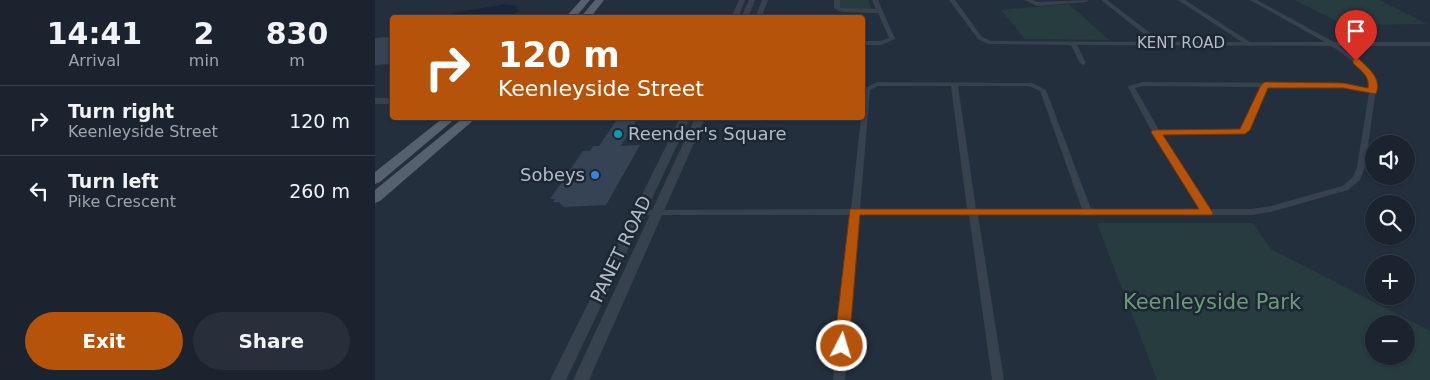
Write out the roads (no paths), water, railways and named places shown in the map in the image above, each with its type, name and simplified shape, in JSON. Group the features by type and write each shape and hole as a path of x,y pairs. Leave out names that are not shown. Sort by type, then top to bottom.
{"main road":[{"path":"572,15 586,0"},
{"path":"587,15 600,0"},
{"path":"375,179 448,122 462,120"},
{"path":"375,198 448,122"}],"street":[{"path":"735,15 742,0"},
{"path":"745,15 752,0"},
{"path":"759,15 765,0"},
{"path":"837,0 837,8 842,10 880,11"},
{"path":"865,43 881,43 892,39 875,0"},
{"name":"KENT ROAD","path":"952,0 984,41 1430,44"},
{"path":"1029,1 1037,4 1086,0"},
{"path":"1104,0 1160,43"},
{"path":"1181,0 1248,44"},
{"path":"639,212 1207,213 1265,211 1345,188 1359,173 1373,82 1365,69 1331,44 1253,0"},
{"path":"1073,43 1083,63"},
{"path":"865,115 868,88 877,84 1030,84 1042,88 1089,212"},
{"path":"954,84 998,380"},
{"path":"1207,213 1156,132 1131,87 1143,84 1343,85 1372,92"},
{"path":"1156,132 1242,132 1245,130 1265,85"},
{"path":"375,94 390,94"},
{"path":"375,101 390,101"},
{"name":"PANET ROAD","path":"558,380 684,120"},
{"name":"PANET ROAD","path":"581,380 699,120"},
{"path":"839,380 864,120"}],"water":[{"path":"507,4 516,6 518,11 512,15 448,15"}],"place":[{"name":"Reender's Square","path":"618,134"},
{"name":"Sobeys","path":"595,175"}],"park label":[{"name":"Keenleyside Park","path":"1212,302"}]}
